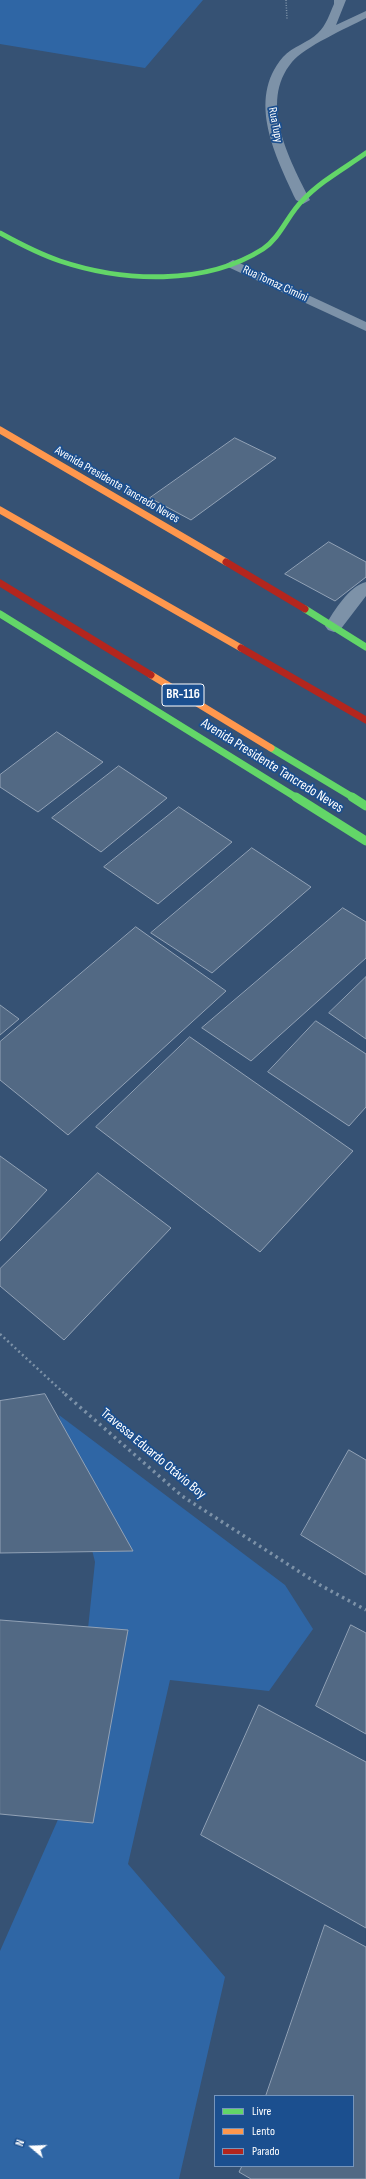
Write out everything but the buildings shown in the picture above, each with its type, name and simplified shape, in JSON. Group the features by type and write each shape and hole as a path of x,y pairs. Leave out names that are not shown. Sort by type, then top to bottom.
{"main road":[{"name":"Rua Tomaz Cimini","path":"233,264 264,248 284,228 302,200 366,153"},
{"path":"0,233 10,240 68,265 113,274 153,278 194,275 233,264"},
{"name":"Avenida Presidente Tancredo Neves","path":"0,430 334,626 366,647"},
{"path":"0,510 366,720"},
{"name":"Avenida Presidente Tancredo Neves","path":"0,583 366,806"},
{"name":"Avenida Presidente Tancredo Neves","path":"0,614 366,841"}],"street":[{"name":"Rua Tupy","path":"302,200 277,144 270,104 277,78 288,59 324,35 340,4 340,0"},
{"path":"324,35 366,14"},
{"name":"Rua Tomaz Cimini","path":"233,264 366,327"},
{"path":"334,626 357,596 366,587"}],"path":[{"name":"Travessa Eduardo Otávio Boy","path":"0,1334 40,1372 182,1496 320,1585 366,1610"}],"shaded area":[{"path":"0,0 203,0 145,68 0,44"},
{"path":"59,1415 285,1585 313,1629 269,1691 170,1680 128,1864 225,1977 179,2179 0,2179 0,1951 71,1790 95,1562"}],"traffic: fast":[{"path":"0,233 28,249 60,261 95,270 130,276 166,276 201,272 234,263 263,249 280,232 302,200 316,188 366,153"},
{"path":"305,609 366,647"},
{"path":"0,614 366,841"},
{"path":"271,748 366,806"}],"traffic: slow":[{"path":"0,430 226,562"},
{"path":"0,510 241,648"},
{"path":"151,675 271,748"}],"traffic: jam":[{"path":"226,562 305,609"},
{"path":"0,583 151,675"},
{"path":"241,648 366,720"}]}
